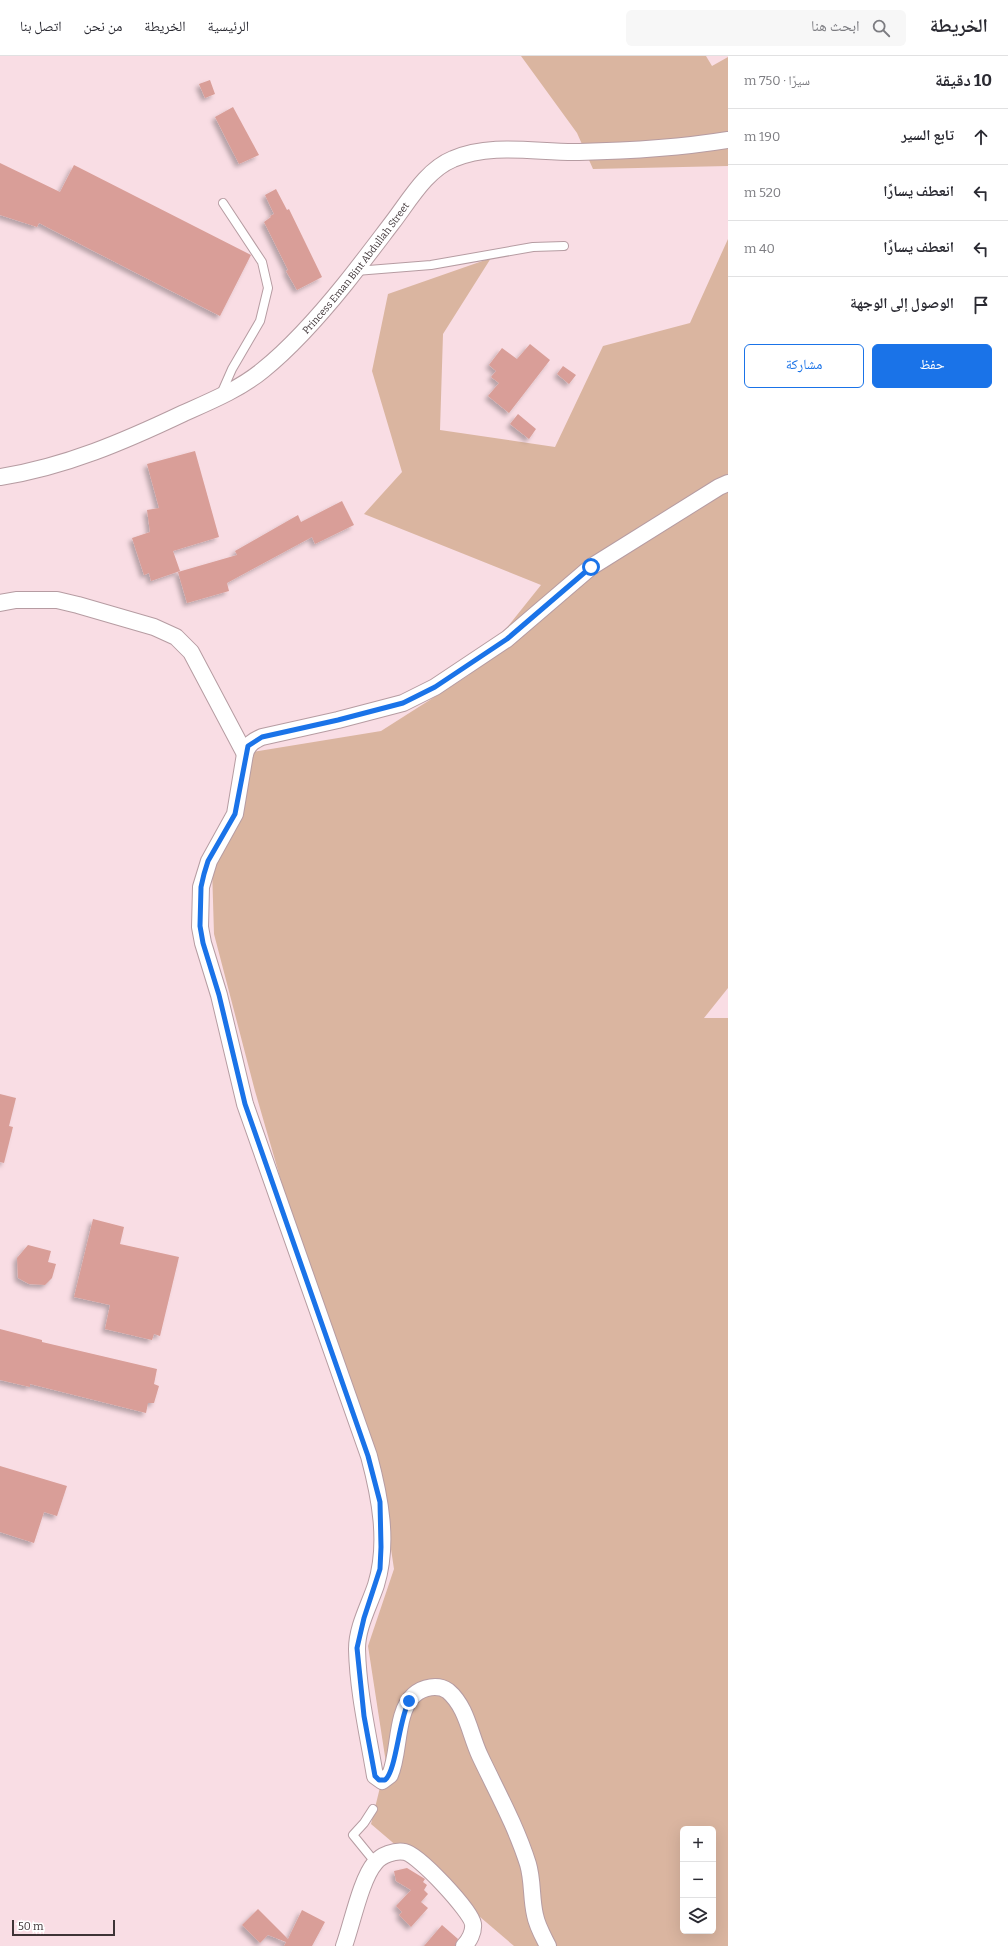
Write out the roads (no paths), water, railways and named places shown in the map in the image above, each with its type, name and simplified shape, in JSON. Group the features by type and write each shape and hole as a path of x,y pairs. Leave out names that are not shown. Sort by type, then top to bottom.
{"street":[{"name":"Princess Eman Bint Abdullah Street","path":"0,477 27,473 89,454 142,433 220,396 262,372 305,333 355,271 415,192 432,173 451,160 464,155 500,150 577,152 646,150 693,146 728,140"},
{"path":"548,1946 535,1915 528,1866 518,1836 505,1804 478,1751 464,1714 454,1697 448,1691 443,1688 432,1687 420,1691 413,1696 406,1707 398,1733 390,1775 382,1781 375,1776 364,1716 357,1648 364,1618 380,1569 381,1514 377,1486 353,1410 245,1104 219,995 203,943 200,926 201,887 208,861 235,814 245,754 248,746 262,737 338,720 403,703 435,687 507,639 591,567 719,487 728,483"},
{"path":"0,603 16,600 57,600 78,604 148,625 176,637 191,652 245,754"},
{"path":"344,1946 366,1877 375,1862 390,1853 397,1851 411,1854 420,1860 444,1884 472,1919 474,1926 472,1935 464,1946"}],"lane":[{"path":"220,396 232,369 260,320 268,288 262,262 223,204"},
{"path":"355,271 431,265 533,247 564,246"},
{"path":"373,1808 364,1823 353,1835 375,1862"}]}
